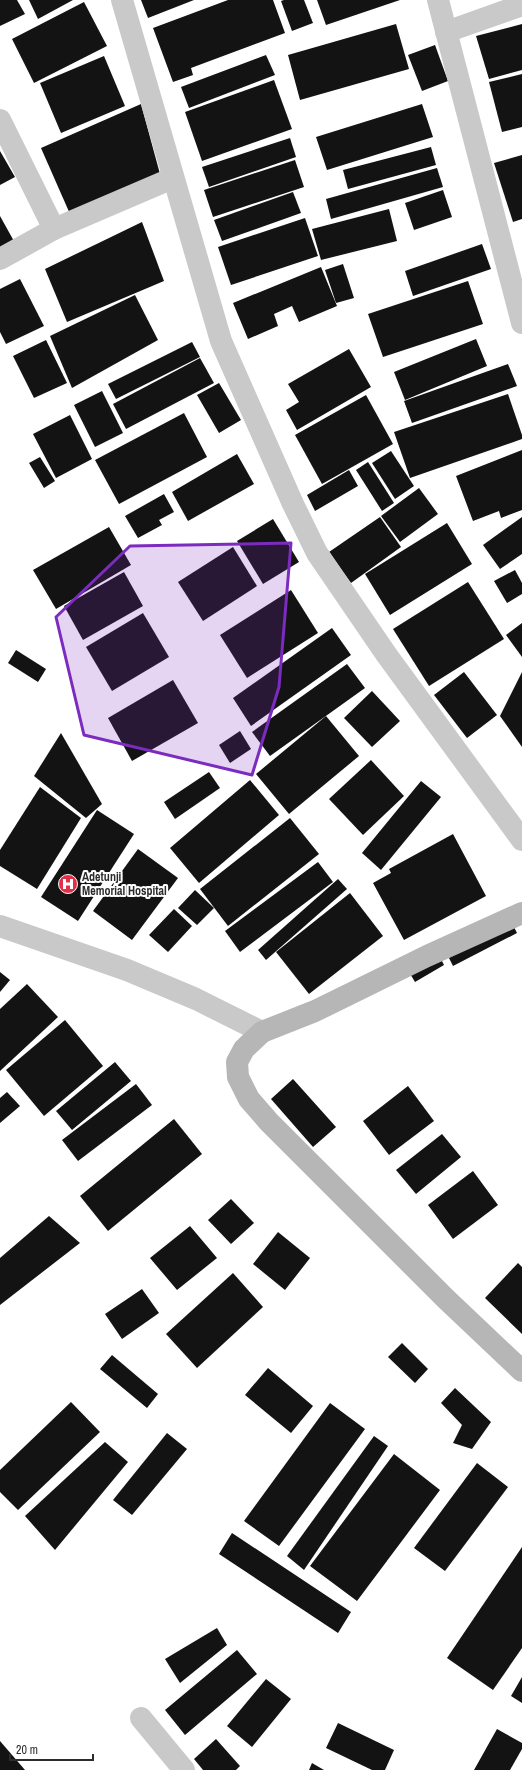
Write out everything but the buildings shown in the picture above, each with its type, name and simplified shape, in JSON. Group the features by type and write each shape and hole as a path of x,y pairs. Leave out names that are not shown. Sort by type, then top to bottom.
{"main road":[{"path":"522,913 427,956 293,1021 262,1032 244,1049 237,1062 238,1076 249,1099 269,1122 435,1288 522,1371"}],"street":[{"path":"122,0 221,341 293,504 317,553 386,654 522,840"},
{"path":"438,0 522,323"},
{"path":"446,32 522,5"},
{"path":"0,120 54,229"},
{"path":"0,259 54,229 173,178"},
{"path":"0,926 127,970 196,999 262,1032"},
{"path":"141,1718 184,1770"}],"highlighted area":[{"path":"291,543 279,687 252,775 84,735 56,617 130,546"}],"place":[{"name":"Adetunji Memorial Hospital","path":"68,884"}]}
